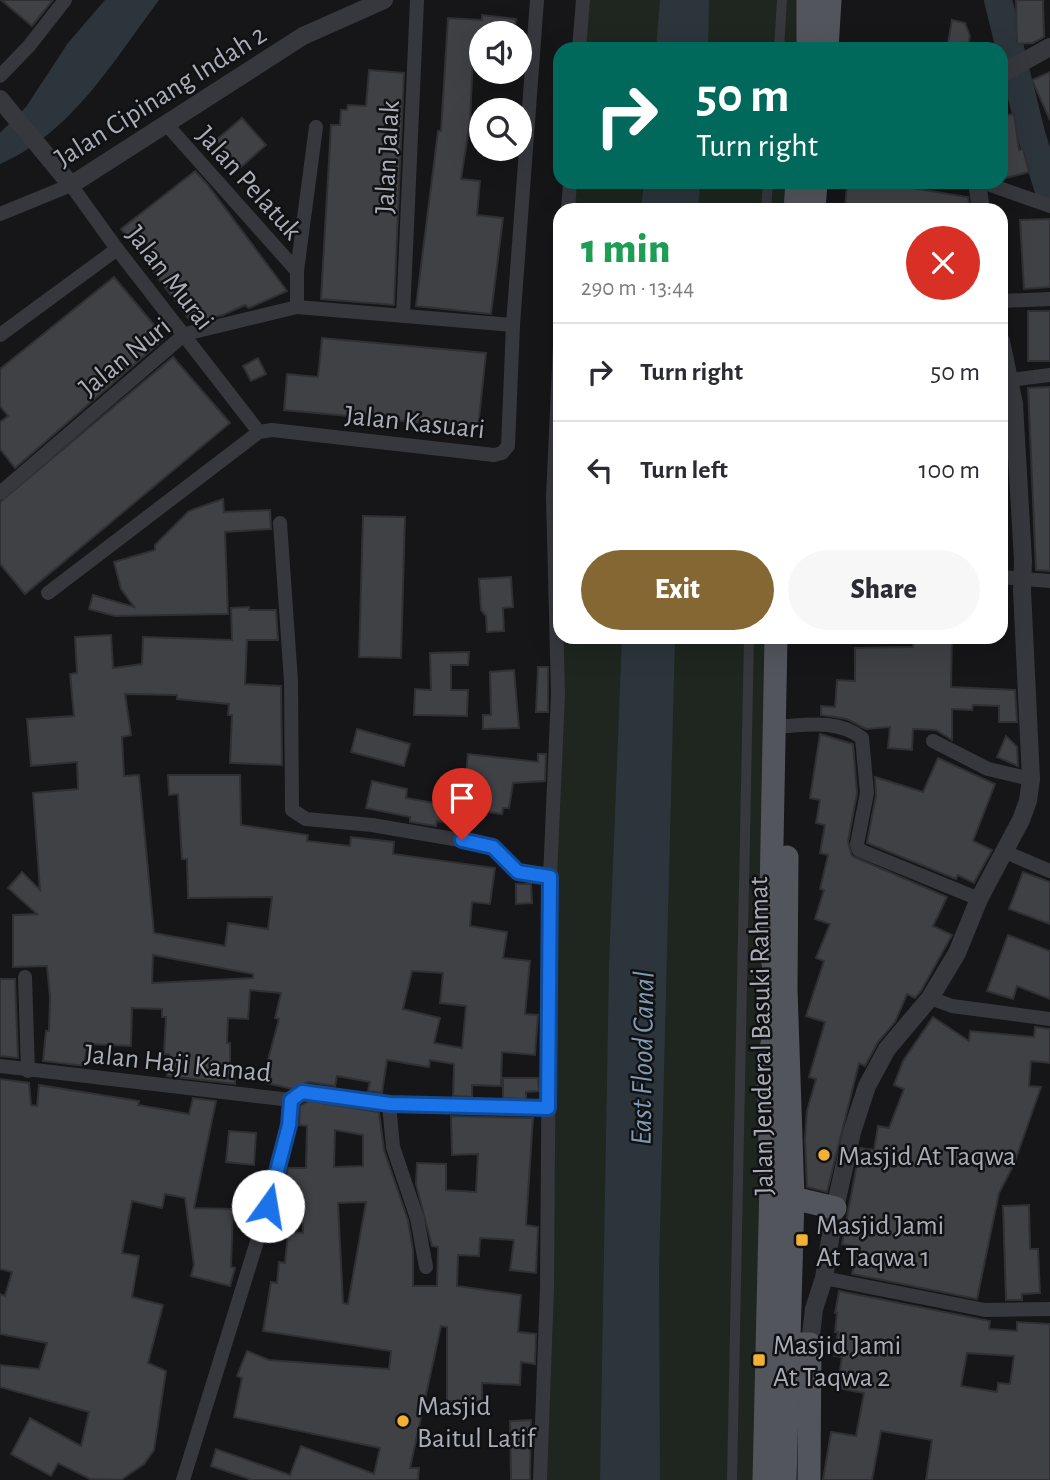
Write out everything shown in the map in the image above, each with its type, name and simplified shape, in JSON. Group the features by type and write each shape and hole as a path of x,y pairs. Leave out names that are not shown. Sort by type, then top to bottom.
{"main road":[{"path":"808,0 808,42"},
{"path":"827,42 830,0"},
{"name":"Jalan Jenderal Basuki Rahmat","path":"764,1480 762,1433 771,1181 768,1062 773,1039 774,969 770,946 776,644"},
{"name":"Jalan Jenderal Basuki Rahmat","path":"790,644 786,989 799,1344 809,1480"},
{"path":"793,1198 835,1208"},
{"name":"Jalan Jenderal Basuki Rahmat","path":"785,1480 786,1434 799,1344"},
{"name":"Jalan Jenderal Basuki Rahmat","path":"757,1480 757,1406 766,1351"}],"street":[{"path":"0,76 29,46 65,0"},
{"name":"Jalan Cipinang Indah 2","path":"0,214 71,185 303,36 384,0"},
{"name":"Jalan Jalak","path":"403,316 417,0"},
{"name":"Jalan Kasuari","path":"259,432 272,430 494,455 502,453 508,446 513,325 537,0"},
{"path":"580,42 583,0"},
{"path":"779,42 782,0"},
{"path":"1008,71 1046,54"},
{"path":"4,103 71,185"},
{"name":"Jalan Pelatuk","path":"167,125 297,271"},
{"path":"297,307 297,271 316,127"},
{"name":"Jalan Murai","path":"71,185 117,249 259,432"},
{"path":"1000,189 1050,206"},
{"path":"0,335 117,249"},
{"path":"1008,301 1050,299"},
{"name":"Jalan Nuri","path":"0,493 185,334 297,307 513,325"},
{"path":"799,1344 824,1278 835,1208 852,1132 867,1086 887,1049 930,998 957,953 978,898 1021,820 1028,801 1031,779 1014,404 1008,371"},
{"path":"1010,380 1050,375"},
{"path":"48,593 259,432"},
{"path":"280,523 291,681 292,810 306,819 372,825 483,844 504,856 518,872 550,877"},
{"path":"1008,578 1050,580"},
{"path":"540,1480 550,877 558,694 557,644"},
{"path":"732,1480 749,644"},
{"path":"787,726 838,727 862,738 867,793 857,844 859,850 978,898"},
{"path":"933,741 988,769 1031,779"},
{"path":"1003,851 1050,871"},
{"path":"25,976 28,1071"},
{"path":"930,998 952,1006 1050,1019"},
{"name":"Jalan Haji Kamad","path":"0,1066 291,1100 289,1125 268,1206 183,1480"},
{"path":"291,1100 307,1091 390,1104 548,1108"},
{"path":"390,1104 393,1147 417,1218 426,1267"},
{"path":"824,1278 985,1310 1050,1309"}],"shaded area":[{"path":"583,0 808,0 808,42 580,42"},
{"path":"570,189 796,189 796,203 568,203"},
{"path":"560,644 776,644 757,1480 541,1480"}],"water":[{"path":"105,0 159,0 108,70 70,114 26,151 0,164 0,133 26,107 68,43"},
{"path":"660,0 709,0 708,42 657,42"},
{"path":"643,189 700,189 698,203 642,203"},
{"name":"East Flood Canal","path":"622,644 675,644 659,1269 660,1480 600,1480 609,966"}],"building":[{"path":"1,0 53,0 32,26"},
{"path":"1016,0 1043,0 1044,37 1033,43 1017,44"},
{"path":"482,15 516,19 469,21 471,98 461,179 480,181 477,215 503,218 491,314 416,306 438,131 441,131 448,18 482,20"},
{"path":"952,20 965,23 970,36 969,42 948,42"},
{"path":"369,70 404,73 394,305 321,299 331,125 340,125 341,110 347,110 348,105 366,106"},
{"path":"1050,72 1050,120 1032,80"},
{"path":"1014,114 1019,150 1023,149 1029,172 1008,177 1008,115"},
{"path":"242,118 266,145 240,168 216,140"},
{"path":"195,171 287,291 249,308 245,305 223,315 192,322 189,319 121,229"},
{"path":"846,189 917,189 968,197 969,203 846,203"},
{"path":"1050,219 1050,287 1024,289 1020,220"},
{"path":"114,277 165,338 15,468 0,449 0,422 8,416 0,406 0,369"},
{"path":"1028,311 1050,311 1050,361 1028,361"},
{"path":"322,338 486,353 478,428 284,410 287,374 318,377"},
{"path":"173,357 230,423 25,594 0,564 0,502"},
{"path":"258,358 266,374 251,381 243,366"},
{"path":"1050,387 1050,571 1036,570 1028,388"},
{"path":"223,499 224,512 270,510 271,529 225,532 228,614 115,616 89,609 93,595 134,607 121,589 114,562 155,550 155,545 189,511"},
{"path":"363,516 405,517 401,658 359,657"},
{"path":"511,577 513,607 503,608 504,631 487,632 486,616 481,610 479,579"},
{"path":"231,608 276,610 278,640 247,640 245,684 281,686 282,765 230,763 232,715 228,715 229,704 177,699 177,695 125,694 131,735 122,737 124,776 139,775 154,933 225,946 228,923 268,929 272,897 188,898 187,859 182,859 178,794 169,795 168,775 240,775 241,825 308,835 307,841 350,846 351,837 394,842 393,854 495,868 490,904 472,902 470,926 507,932 503,958 530,961 525,1014 538,1015 535,1055 502,1052 501,1086 472,1085 472,1097 453,1096 454,1064 430,1060 429,1067 387,1060 382,1093 368,1091 370,1082 337,1076 335,1086 308,1082 292,1089 262,1082 279,1019 275,1018 281,993 250,990 248,1019 228,1018 230,1074 235,1074 235,1084 167,1076 169,1054 164,1054 166,1017 162,1017 162,1009 132,1008 131,1046 87,1044 84,1066 43,1061 46,1031 49,1031 47,966 13,967 13,915 37,914 8,888 22,872 40,890 33,793 78,789 77,762 31,766 27,719 74,716 70,674 77,673 75,637 111,635 113,668 142,664 143,637 232,640","holes":["153,955 253,974 253,978 152,983","412,971 443,973 440,1003 466,1006 462,1048 434,1043 440,1018 403,1009"]},
{"path":"913,644 952,644 951,687 1015,690 1017,722 999,722 999,706 973,705 972,710 952,709 952,740 936,730 913,729 912,750 888,748 890,727 866,729 847,719 821,715 821,706 835,707 837,680 855,681 855,648 913,647"},
{"path":"469,652 468,665 451,665 451,690 468,690 467,716 414,715 415,689 431,690 430,653"},
{"path":"538,667 548,667 548,712 536,712"},
{"path":"514,670 519,728 483,729 483,715 491,715 490,672"},
{"path":"357,729 410,744 404,766 351,752"},
{"path":"820,734 853,744 857,793 848,842 852,856 947,897 933,926 952,935 921,991 915,998 907,994 895,1022 878,1042 865,1066 859,1063 827,1192 807,1187 805,1139 807,1111 816,1079 809,1077 825,1022 806,1016 824,961 816,958 830,924 815,919 824,890 820,889 828,855 820,853 825,825 816,823 820,800 810,798"},
{"path":"1006,736 1017,747 1018,766 997,757"},
{"path":"468,754 538,762 538,754 546,754 545,781 513,783 509,808 503,808 502,814 457,807 455,824 437,821 436,826 410,822 410,817 366,808 372,781 407,789 406,798 446,805 449,790 464,792"},
{"path":"938,758 995,784 973,841 992,850 974,883 958,875 956,879 867,843 876,795 875,777 923,792"},
{"path":"1023,872 1050,882 1050,924 1009,909"},
{"path":"516,884 531,884 532,903 516,904"},
{"path":"1008,935 1050,951 1050,999 1017,986 1013,999 987,991"},
{"path":"0,979 15,979 18,1058 0,1056"},
{"path":"933,1017 969,1041 970,1031 1034,1037 1035,1027 1050,1029 1050,1063 1031,1061 1029,1086 1041,1087 1014,1164 999,1193 977,1299 852,1274 858,1248 842,1244 860,1148 874,1150 878,1126 889,1128 904,1089 894,1085 903,1061"},
{"path":"503,1078 538,1078 539,1091 526,1092 526,1099 503,1098"},
{"path":"0,1079 29,1083 31,1105 37,1106 39,1085 139,1101 138,1105 189,1114 193,1098 216,1101 194,1208 233,1209 231,1267 235,1268 230,1286 191,1276 194,1265 185,1198 165,1194 162,1208 132,1201 122,1253 139,1256 132,1297 163,1305 148,1363 166,1371 154,1450 144,1464 121,1480 90,1479 58,1463 51,1476 11,1454 30,1418 81,1446 89,1412 0,1387 0,1365 39,1369 47,1343 0,1334 0,1294 5,1296 12,1272 0,1269"},
{"path":"309,1101 379,1112 384,1150 408,1220 413,1250 413,1286 437,1286 438,1247 432,1246 416,1184 417,1163 446,1164 446,1190 476,1192 478,1154 452,1155 451,1116 533,1118 526,1225 538,1227 536,1273 510,1270 514,1240 480,1238 479,1256 458,1255 457,1286 521,1295 518,1332 536,1334 535,1364 521,1362 520,1385 482,1383 482,1401 447,1401 447,1327 441,1326 410,1468 419,1468 418,1480 252,1480 211,1466 216,1449 290,1475 301,1446 374,1474 380,1448 234,1417 242,1378 237,1376 247,1351 269,1360 389,1369 391,1351 263,1331 271,1282 277,1283 279,1262 285,1263 288,1232 303,1233 302,1204 283,1204 283,1188 288,1168 306,1168 307,1126 299,1125 300,1106","holes":["335,1130 363,1135 363,1166 334,1167","366,1202 348,1304 343,1303 338,1203"]},
{"path":"229,1131 256,1133 254,1165 226,1162"},
{"path":"255,1194 261,1194 255,1214 237,1211 238,1198 254,1199"},
{"path":"1029,1205 1030,1249 1038,1249 1040,1293 1022,1294 1022,1300 1006,1300 1003,1206"},
{"path":"839,1291 990,1321 989,1329 1017,1331 1017,1322 1050,1324 1050,1480 926,1480 932,1440 881,1431 872,1480 823,1480 831,1432 856,1436 864,1393 837,1388 842,1357 834,1356 838,1332 835,1332","holes":["967,1353 1014,1356 1010,1384 998,1383 997,1392 961,1386"]},
{"path":"531,1420 530,1480 511,1480 510,1421"}],"waterway":[{"path":"998,0 1032,137 1050,194"}],"place":[{"name":"Masjid At Taqwa","path":"824,1155"},
{"name":"Masjid Jami At Taqwa 1","path":"802,1240"},
{"name":"Masjid Jami At Taqwa 2","path":"759,1360"},
{"name":"Masjid Baitul Latif","path":"403,1421"}],"route":[{"path":"268,1206 289,1125 291,1100 302,1092 390,1104 548,1108 550,877 518,872 493,847 462,840"}]}
